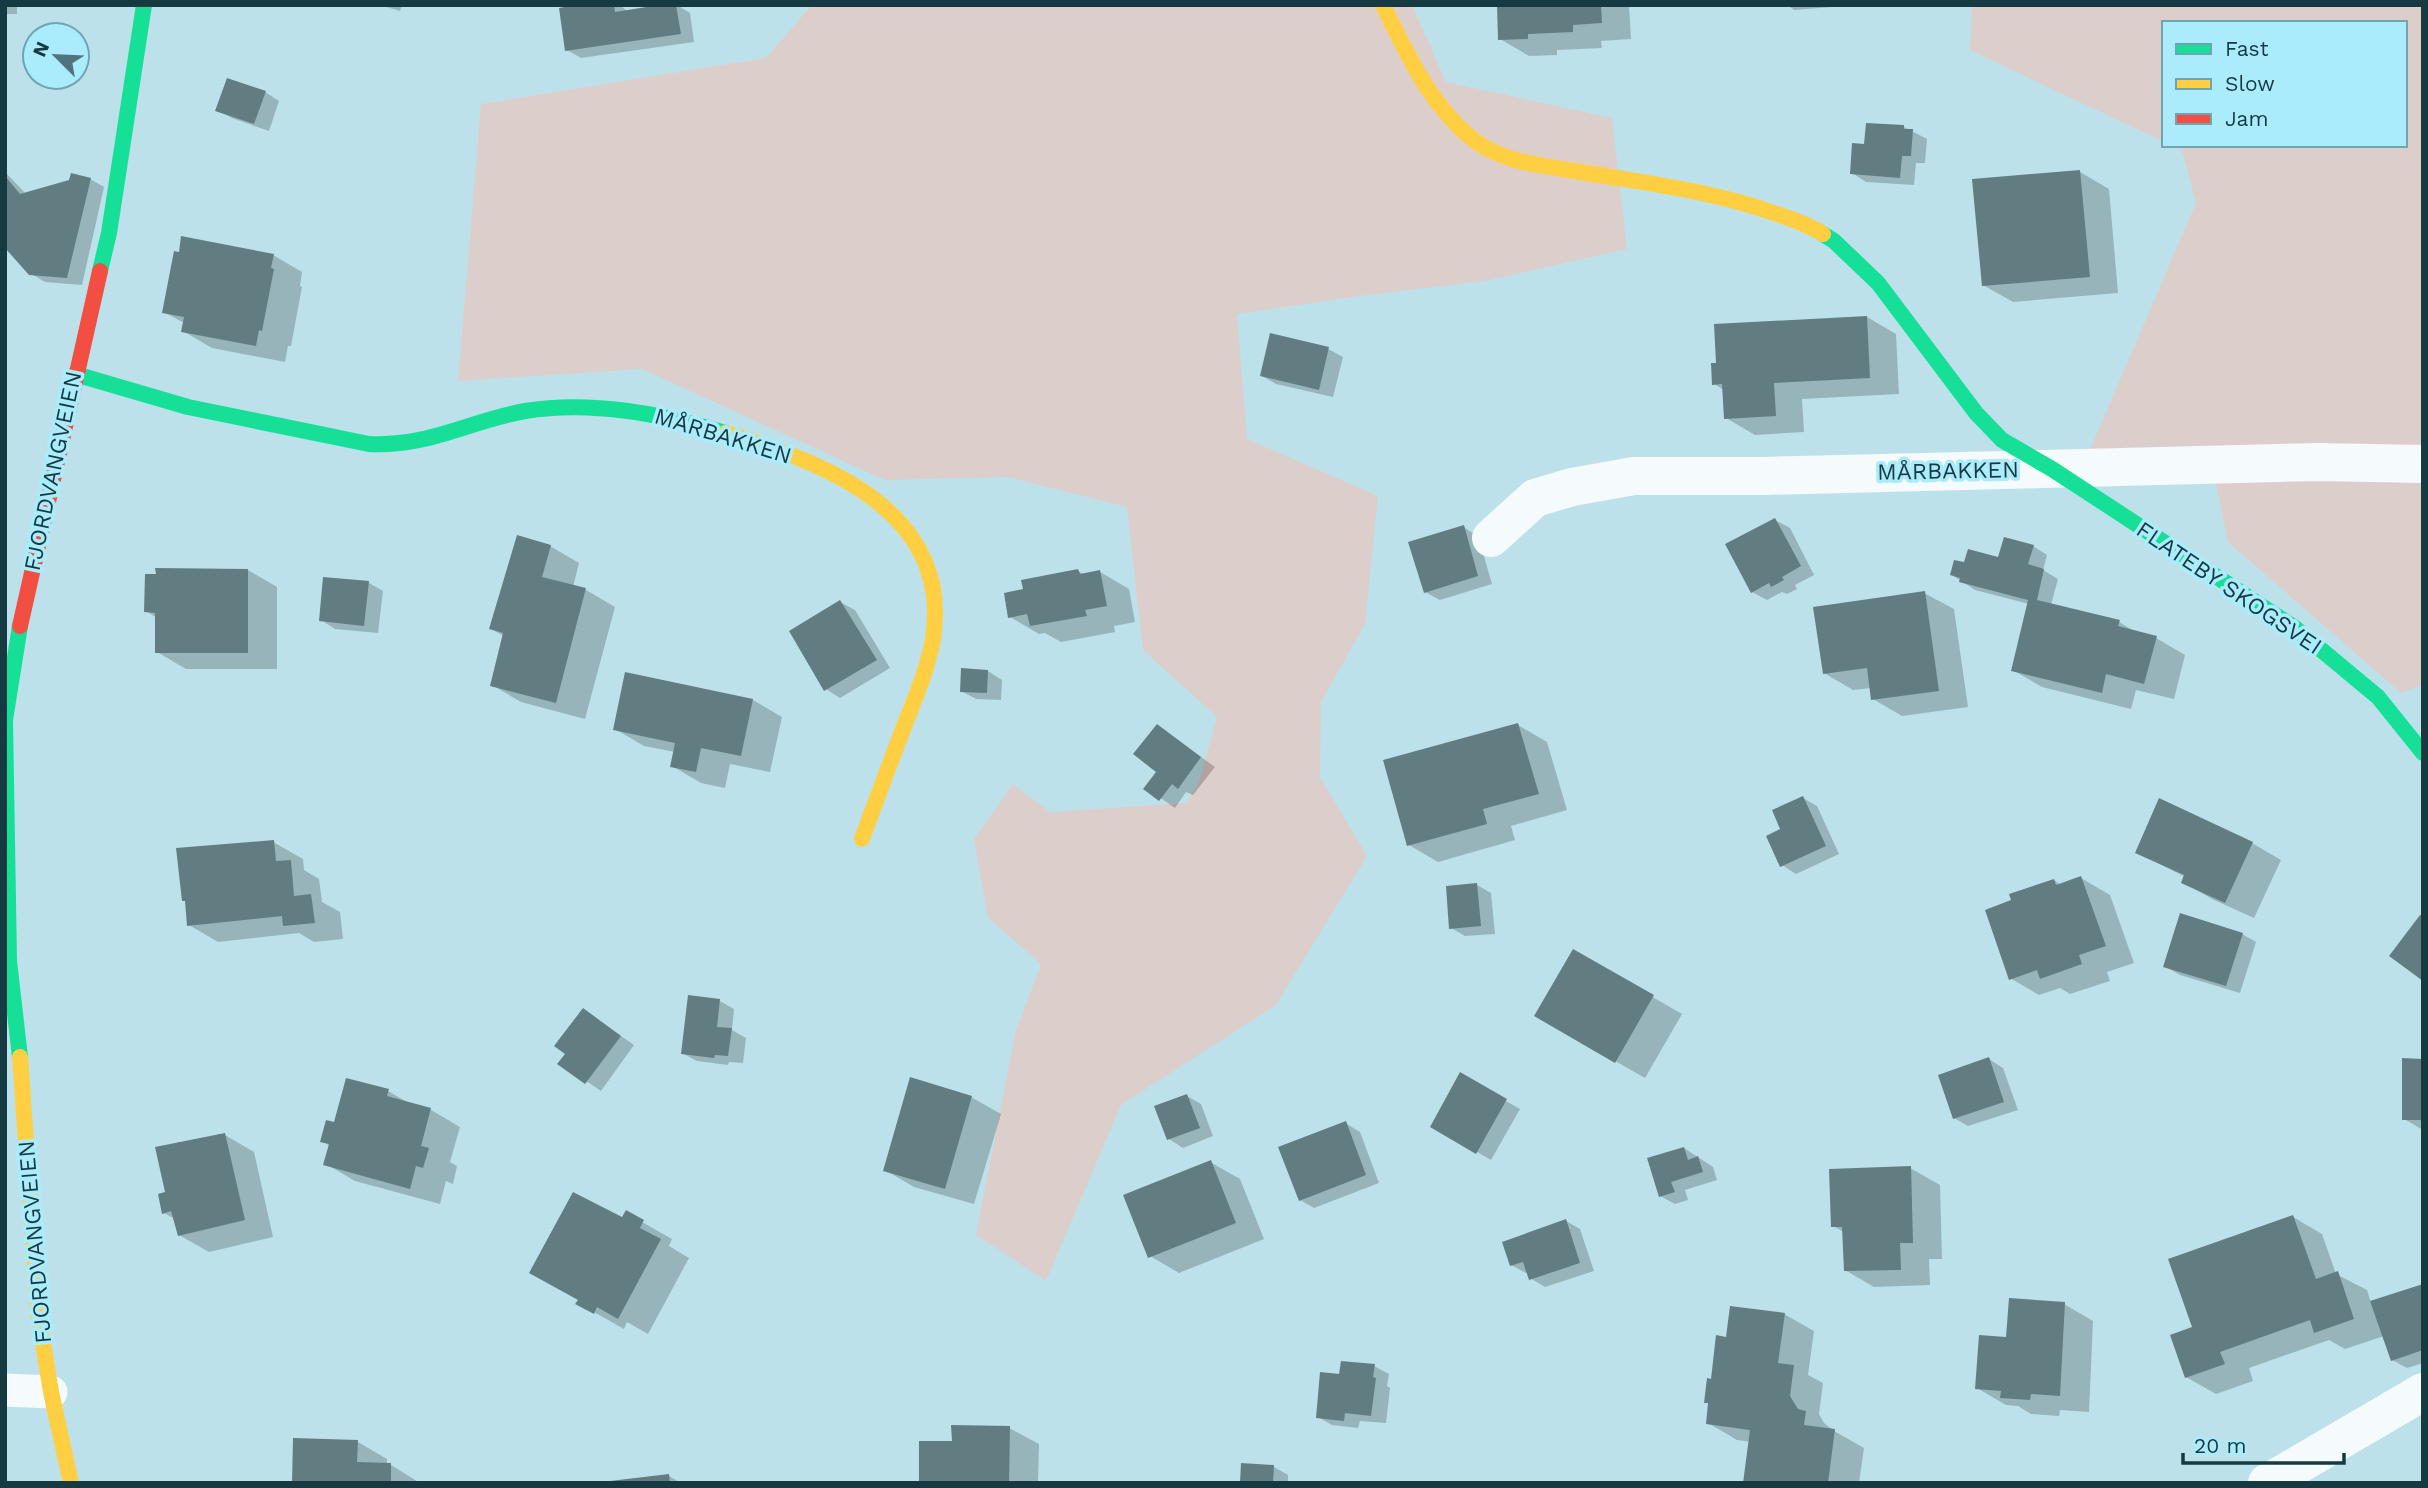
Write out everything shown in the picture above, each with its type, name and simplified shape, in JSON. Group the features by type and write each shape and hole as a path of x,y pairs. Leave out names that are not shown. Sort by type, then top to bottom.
{"street":[{"name":"FJORDVANGVEIEN","path":"71,1483 51,1392 38,1312 19,1046 9,961 5,720 13,607 58,459 75,374 109,233 144,5"},
{"name":"FLATEBY SKOGSVEI","path":"1383,5 1398,36 1438,102 1469,137 1499,155 1523,162 1703,192 1754,205 1800,223 1834,241 1878,283 1976,413 2002,440 2052,469 2295,628 2378,697 2423,753"},
{"name":"MÅRBAKKEN","path":"75,374 188,407 369,444 395,445 428,439 513,414 540,409 585,407 643,413 707,427 755,443 826,471 854,486 899,518 912,536 925,560 933,586 935,610 931,657 862,839"},
{"name":"MÅRBAKKEN","path":"1491,538 1535,498 1572,487 1634,476 1763,476 2318,462 2423,464"},
{"path":"2267,1483 2423,1392"}],"lane":[{"path":"5,1390 51,1392"}],"shaded area":[{"path":"812,5 1412,5 1446,82 1612,118 1627,249 1485,281 1237,314 1247,439 1378,496 1365,624 1321,702 1320,777 1367,856 1276,1005 1121,1105 1046,1281 976,1235 1015,1034 1041,964 988,918 974,839 1013,784 1050,812 1186,803 1199,782 1217,717 1143,650 1127,507 1008,477 885,480 642,369 458,381 481,104 766,58"},
{"path":"1972,5 2423,5 2423,685 2401,693 2228,542 2209,448 2089,452 2196,203 2182,150 2176,147 2407,147 2407,21 2162,21 2162,141 1970,50"}],"building":[{"path":"614,5 615,12 676,5 681,34 565,51 559,8"},
{"path":"1497,5 1601,5 1602,23 1573,25 1573,32 1528,34 1528,39 1498,40"},
{"path":"227,78 266,91 254,124 215,111"},
{"path":"1866,123 1904,125 1904,129 1913,129 1911,156 1902,156 1900,178 1850,174 1852,143 1864,144"},
{"path":"2080,170 2090,277 1982,286 1972,179"},
{"path":"71,173 91,178 67,278 29,275 5,248 5,176 20,194 69,180"},
{"path":"181,236 274,254 271,268 274,269 262,331 259,330 256,346 181,332 184,317 162,313 174,251 179,252"},
{"path":"1867,316 1870,378 1774,383 1776,416 1724,419 1722,384 1712,385 1711,363 1716,363 1714,324"},
{"path":"1270,333 1329,347 1319,390 1260,376"},
{"path":"1775,518 1801,566 1782,577 1784,580 1771,587 1769,583 1751,593 1725,544"},
{"path":"1464,525 1478,576 1424,593 1408,542"},
{"path":"517,535 551,545 542,577 586,588 556,703 490,686 503,633 489,629"},
{"path":"2004,537 2034,545 2028,564 2044,569 2037,600 2120,620 2118,626 2157,636 2144,684 2106,674 2102,693 2011,671 2028,600 1959,582 1960,578 1950,575 1954,560 1964,562 1968,549 1998,557"},
{"path":"155,568 248,569 248,653 155,653 155,613 144,612 145,574 156,574"},
{"path":"1078,569 1080,574 1100,570 1107,606 1085,610 1087,616 1030,626 1027,614 1008,618 1004,593 1023,589 1021,580"},
{"path":"323,577 369,581 364,626 319,621"},
{"path":"1925,591 1939,691 1871,700 1867,668 1823,674 1813,607"},
{"path":"840,600 877,660 824,691 789,631"},
{"path":"961,668 988,670 987,693 960,692"},
{"path":"625,672 753,699 741,756 701,748 696,772 670,767 675,743 613,730"},
{"path":"1518,723 1539,794 1483,809 1487,824 1407,846 1383,760"},
{"path":"1157,724 1201,757 1178,789 1172,784 1159,801 1143,789 1156,772 1133,754"},
{"path":"1803,796 1826,846 1780,867 1766,836 1780,829 1772,810"},
{"path":"2159,798 2253,842 2225,903 2181,883 2184,875 2135,853"},
{"path":"274,840 276,861 291,860 294,896 311,894 315,923 283,926 282,916 187,926 176,848"},
{"path":"2081,876 2106,946 2079,955 2082,964 2040,979 2037,970 2009,980 1985,910 2011,900 2009,894 2054,879 2056,885"},
{"path":"1477,883 1481,926 1449,929 1446,886"},
{"path":"2180,913 2243,933 2226,986 2163,967"},
{"path":"2420,915 2423,917 2423,981 2389,956"},
{"path":"1573,949 1654,995 1615,1063 1534,1016"},
{"path":"688,995 720,999 717,1027 732,1028 728,1056 715,1055 714,1058 681,1054"},
{"path":"583,1008 621,1036 585,1084 557,1064 565,1054 554,1046"},
{"path":"1989,1057 2004,1102 1953,1119 1938,1075"},
{"path":"2402,1058 2423,1059 2423,1120 2402,1120"},
{"path":"1460,1072 1507,1099 1476,1154 1430,1127"},
{"path":"910,1077 972,1096 945,1189 883,1171"},
{"path":"346,1078 389,1089 387,1096 431,1108 421,1146 429,1148 423,1168 416,1166 410,1189 323,1165 329,1144 320,1142 326,1120 334,1122"},
{"path":"1187,1094 1200,1128 1167,1140 1154,1106"},
{"path":"1346,1121 1366,1175 1299,1201 1278,1147"},
{"path":"225,1133 245,1220 178,1236 171,1211 162,1214 158,1194 165,1192 155,1147"},
{"path":"1684,1147 1688,1160 1698,1156 1703,1172 1671,1182 1675,1192 1659,1197 1647,1158"},
{"path":"1211,1160 1236,1223 1148,1258 1123,1195"},
{"path":"1911,1166 1913,1243 1900,1243 1901,1270 1844,1271 1842,1227 1831,1227 1829,1169"},
{"path":"573,1192 622,1217 626,1210 644,1220 640,1228 661,1239 618,1319 597,1307 594,1314 575,1304 578,1300 529,1273"},
{"path":"2293,1215 2316,1279 2338,1271 2354,1319 2314,1333 2310,1320 2220,1352 2225,1364 2185,1378 2170,1335 2192,1327 2168,1259"},
{"path":"1566,1219 1580,1263 1529,1280 1523,1262 1510,1266 1502,1242"},
{"path":"2423,1284 2423,1350 2391,1361 2370,1301"},
{"path":"2009,1298 2065,1302 2060,1396 2031,1394 2030,1400 2000,1398 2001,1391 1975,1389 1979,1335 2006,1337"},
{"path":"1730,1306 1785,1313 1778,1363 1794,1365 1790,1396 1798,1409 1806,1411 1804,1425 1835,1429 1828,1483 1743,1483 1750,1430 1706,1424 1708,1403 1704,1403 1707,1378 1711,1379 1716,1335 1726,1337"},
{"path":"1341,1361 1375,1364 1371,1416 1345,1413 1344,1421 1316,1418 1320,1372 1339,1374"},
{"path":"951,1425 1010,1426 1009,1483 919,1483 919,1441 952,1441"},
{"path":"293,1438 358,1440 357,1462 391,1463 391,1483 292,1483"},
{"path":"1241,1463 1274,1465 1273,1483 1240,1483"},
{"path":"669,1474 670,1483 610,1483 610,1481"}],"traffic: fast":[{"path":"100,271 109,233 144,5"},
{"path":"1823,234 1878,283 1976,413 2002,440 2052,469 2295,628 2378,697 2423,753"},
{"path":"75,374 188,407 369,444 411,442 505,415 576,407 651,415 725,433"},
{"path":"20,626 5,720 9,961 20,1057"}],"traffic: slow":[{"path":"1383,5 1433,96 1460,128 1487,148 1526,162 1679,188 1727,199 1793,220 1823,234"},
{"path":"725,433 802,459 840,477 874,499 902,525 923,557 934,595 931,650 862,839"},
{"path":"20,1057 38,1312 51,1392 71,1483"}],"traffic: jam":[{"path":"20,626 100,271"}]}
